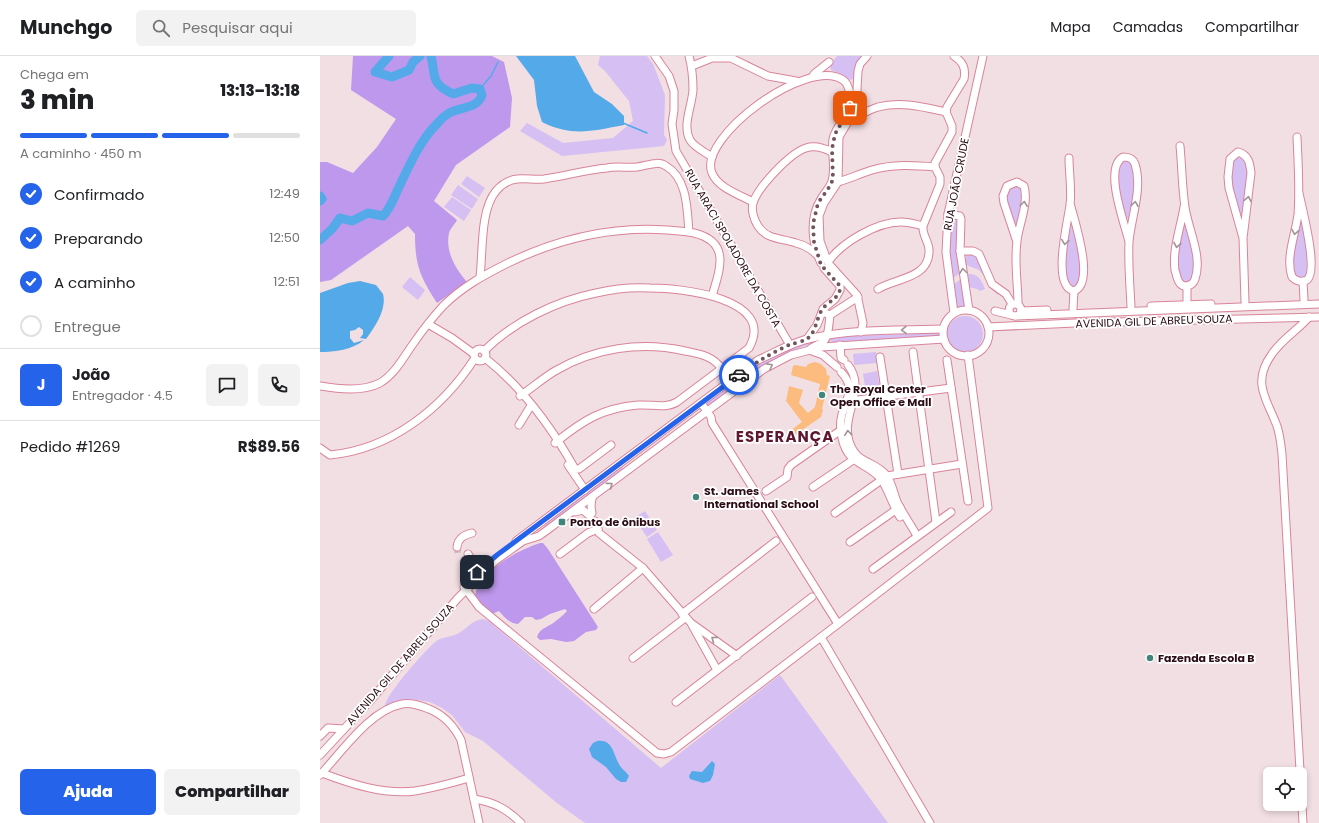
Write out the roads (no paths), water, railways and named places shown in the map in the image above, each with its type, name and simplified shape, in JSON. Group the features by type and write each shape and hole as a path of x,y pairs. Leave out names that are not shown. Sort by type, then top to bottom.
{"street":[{"name":"RUA ARACI SPOLADORE DA COSTA","path":"656,56 669,76 674,91 672,124 676,151 790,345"},
{"path":"689,56 692,66 693,90 688,123 688,135 694,145 712,157"},
{"path":"810,77 829,62 834,56"},
{"path":"834,183 832,152 835,134 856,108 859,68 867,56"},
{"path":"878,289 884,285 914,276 924,266 929,256 929,249 922,226 940,184 940,177 934,167 935,163 952,132 952,126 946,112 946,107 964,79 965,74 963,65 954,56"},
{"name":"RUA JOÃO CRUDE","path":"954,313 946,252 948,214 983,56"},
{"path":"692,66 712,58 730,58 743,62 759,73 796,81"},
{"path":"829,62 828,69 833,75"},
{"path":"753,202 726,188 718,181 711,171 712,157 722,140 746,112 760,100 776,90 796,81 820,74 833,75 842,79 847,84 851,101 849,117 839,137 839,174 824,203 818,221 820,241 826,263 840,288 835,299 824,307 817,325 807,339"},
{"path":"768,76 774,81 776,90"},
{"path":"847,84 858,79"},
{"path":"849,117 876,108 898,104 919,105 946,112"},
{"path":"1297,137 1301,215 1313,260 1310,276 1303,281 1292,277 1290,268 1301,215"},
{"path":"832,152 816,146 806,147 798,151 775,171 753,202 753,212 756,222 766,234 775,239 802,244 818,255 858,297 863,323 861,332"},
{"path":"1180,146 1184,221 1175,258 1175,270 1178,281 1184,286 1187,286 1192,285 1195,280 1197,267 1196,253 1184,221"},
{"path":"1243,238 1228,177 1230,159 1238,152 1247,157 1250,166 1250,188 1243,238 1245,302"},
{"path":"1129,242 1114,176 1116,164 1123,157 1130,158 1133,161 1137,176 1137,189 1129,242 1131,307"},
{"path":"1069,158 1070,203 1061,268 1064,284 1068,289 1074,291"},
{"path":"480,277 487,212 492,198 502,186 516,179 543,179 608,167 635,167 659,163 669,168 676,176 684,193 689,232"},
{"path":"818,255 813,236 814,215 818,203 834,183 889,166 912,165 934,167"},
{"path":"1016,232 1025,192 1024,186 1017,182 1007,186 1003,196 1016,232 1017,242 1008,310 1016,314 1073,309 1319,300"},
{"path":"1070,203 1084,260 1081,286 1074,291"},
{"path":"948,214 960,216 961,219 960,252 969,310"},
{"path":"1237,216 1246,215"},
{"path":"1124,220 1132,219"},
{"path":"826,263 834,254 850,242 879,227 900,222 908,222 922,226"},
{"path":"1067,225 1076,226"},
{"path":"320,386 349,389 378,384 388,377 398,366 430,321 455,295 480,277 535,251 583,236 633,230 689,232 709,239 715,244 720,254 720,268 712,296"},
{"path":"960,252 973,250 980,254 993,286 1006,294 1010,304"},
{"path":"482,259 497,269"},
{"path":"1303,281 1304,300"},
{"path":"1187,286 1187,305"},
{"path":"320,448 330,455 358,450 388,439 425,416 452,390 479,355 500,337 522,323 560,304 597,292 652,288 712,296 733,304 745,311 753,322 754,335 746,352 673,404 664,406 637,405 611,409 585,421 557,441"},
{"path":"1073,309 1074,291"},
{"path":"858,297 830,315 827,336 824,341 814,346 810,350 823,355 846,377 849,384 851,400 848,421 848,436 850,443 858,458 874,466 884,478 898,508 915,537"},
{"path":"1010,304 1020,307 1016,314"},
{"path":"995,311 1016,314 1319,304"},
{"path":"969,310 981,316 988,327 989,334 984,348 968,356 951,351 944,339 943,329 945,322 954,313 969,310"},
{"path":"822,312 830,315"},
{"path":"1303,823 1282,454 1279,432 1265,401 1262,384 1265,367 1272,354 1309,316"},
{"name":"AVENIDA GIL DE ABREU SOUZA","path":"988,327 1075,323 1309,316 1319,317"},
{"path":"430,321 452,338 479,355 522,395 557,441 576,470 611,445"},
{"name":"AVENIDA GIL DE ABREU SOUZA","path":"320,755 370,701 478,574 550,516 758,360 807,339 861,332 943,329"},
{"name":"AVENIDA GIL DE ABREU SOUZA","path":"478,574 522,541 539,536 571,514 764,369 791,355 810,350 840,346 944,339"},
{"path":"522,395 547,376 568,364 597,353 616,348 649,346 675,348 710,357 716,360 722,369"},
{"path":"840,346 841,358 855,377 856,388 851,400 842,414 841,430 845,449 853,460 884,478"},
{"path":"913,352 936,522"},
{"path":"465,589 484,611 657,753 664,754 671,752 988,508 968,356"},
{"path":"880,357 898,474"},
{"path":"947,360 968,501"},
{"path":"851,400 951,388"},
{"path":"522,395 557,441 572,471 585,490"},
{"path":"699,405 712,423 838,624"},
{"path":"519,425 530,407"},
{"path":"766,492 787,477 788,469 791,465 841,430"},
{"path":"813,487 853,460"},
{"path":"835,513 884,478 898,474 962,464"},
{"path":"592,498 591,506 593,517 600,534 643,568 686,618 717,670"},
{"path":"850,542 898,508"},
{"path":"571,514 583,510 593,517"},
{"path":"873,568 951,512"},
{"path":"546,531 541,527 550,516"},
{"path":"560,554 592,530 598,530"},
{"path":"457,547 459,541 464,536 472,533"},
{"path":"634,658 686,618 776,541"},
{"path":"468,554 478,574"},
{"path":"594,609 643,568"},
{"path":"676,702 812,597"},
{"path":"686,618 737,656"},
{"path":"821,637 930,823"},
{"path":"469,778 414,791 378,790 344,782 321,774 371,720 384,710 403,704 418,705 437,713 449,722 461,740 479,823"},
{"name":"AVENIDA GIL DE ABREU SOUZA","path":"320,736 328,728 344,729"},
{"path":"474,799 495,804 508,811 521,823"}],"water":[{"path":"516,56 575,56 594,92 612,104 624,116 624,125 592,131 573,131 563,130 542,122 537,106 534,80"},
{"path":"360,281 376,285 383,294 384,300 382,312 379,318 366,339 360,338 363,334 363,330 359,327 350,331 350,338 354,343 364,340 354,346 332,352 320,352 320,293 348,283"},
{"path":"597,741 606,742 612,748 620,766 629,776 626,782 621,782 616,779 606,767 592,757 589,749 593,743"},
{"path":"712,761 715,764 710,781 703,783 690,779 689,776 692,771 702,772"}],"waterway":[{"path":"389,56 375,72 392,77 409,70 413,62 420,56"},
{"path":"320,240 332,229 340,218 352,221 368,213 383,216 390,206 424,139 449,113 473,105 480,99 482,95 480,89 472,88 453,94 437,83 431,56"},
{"path":"480,89 491,76 498,62"},
{"path":"623,123 647,133"},
{"path":"320,196 322,199 320,201"}],"tunnel":[{"path":"457,547 458,553"}],"place":[{"name":"The Royal Center Open Office e Mall","path":"822,395"},
{"name":"St. James International School","path":"696,497"},
{"name":"Ponto de ônibus","path":"562,522"},
{"name":"Fazenda Escola B","path":"1150,658"}],"district":[{"name":"ESPERANÇA","path":"785,436"}]}
